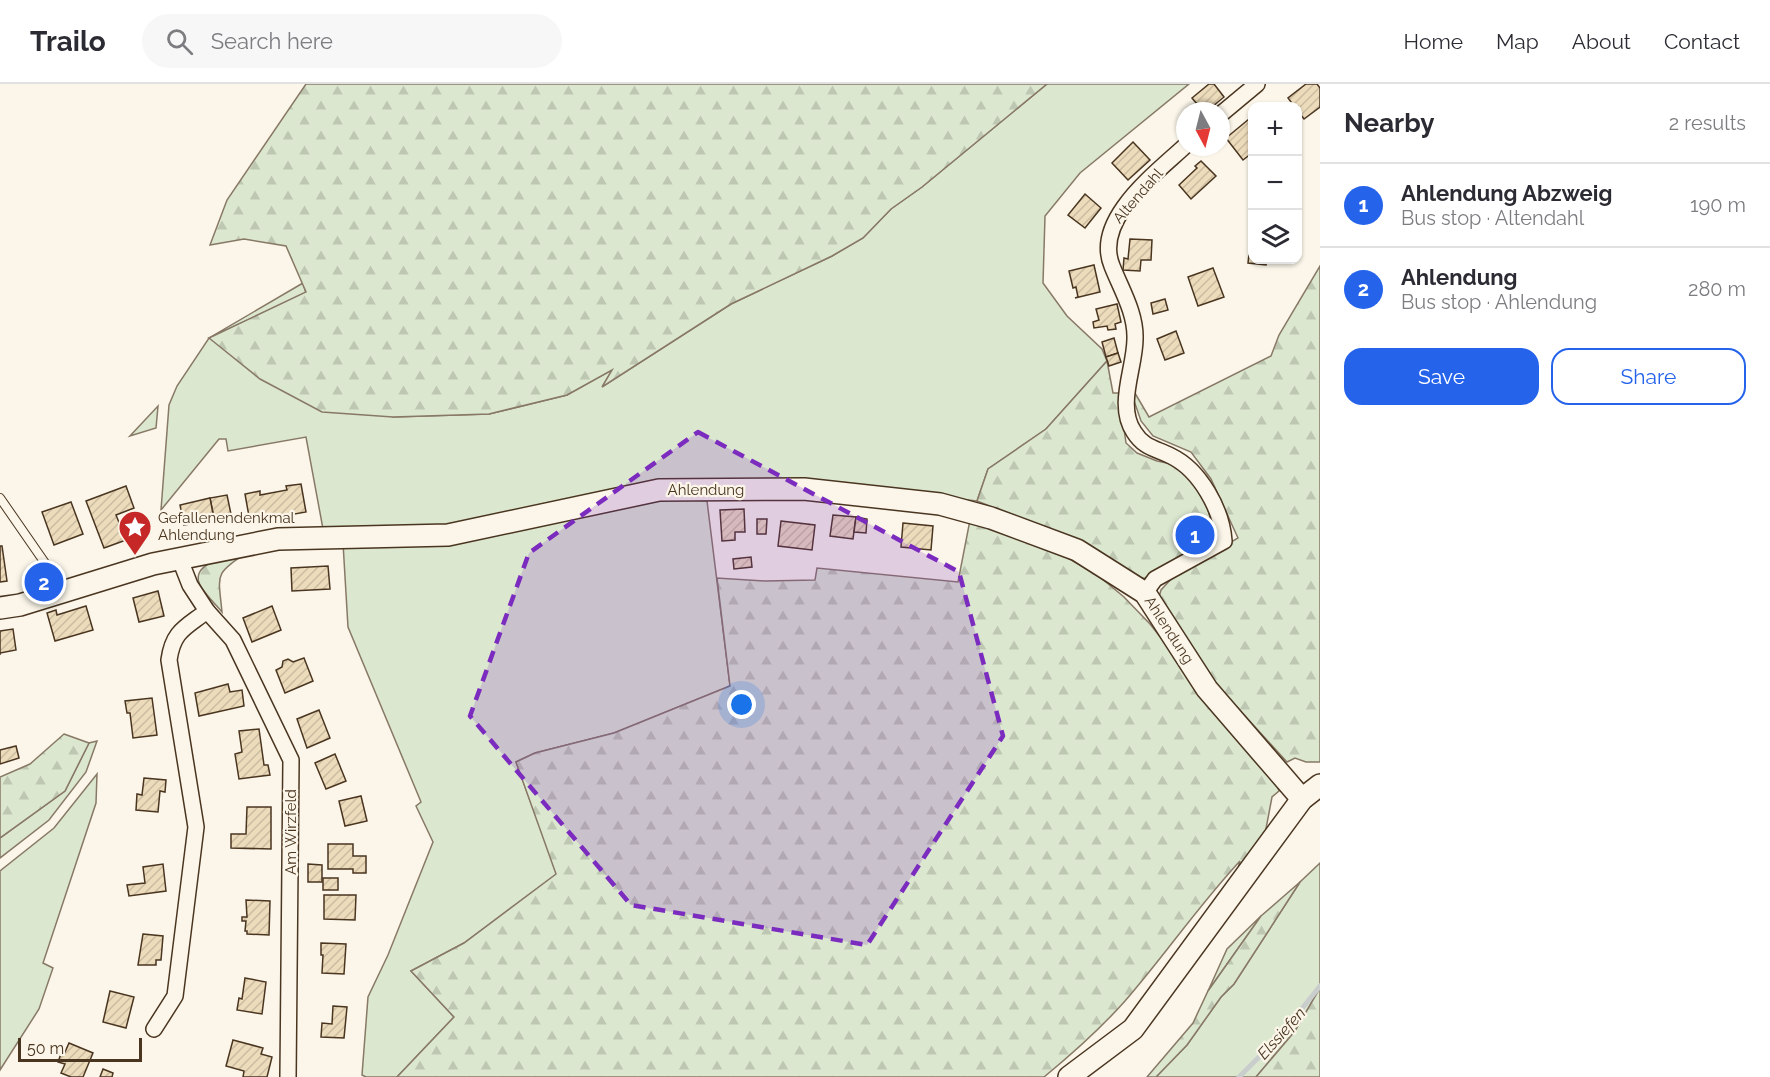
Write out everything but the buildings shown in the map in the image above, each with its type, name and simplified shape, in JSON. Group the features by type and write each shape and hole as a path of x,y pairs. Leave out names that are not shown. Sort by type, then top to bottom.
{"street":[{"path":"1230,106 1257,84"},
{"name":"Altendahl","path":"1145,593 1155,579 1224,541 1223,526 1216,507 1191,470 1173,456 1145,446 1133,431 1127,415 1126,394 1134,359 1136,336 1128,300 1107,253 1110,234 1117,217 1176,154"},
{"name":"Ahlendung","path":"0,608 20,605 63,590 179,557 278,539 448,535 659,490 804,489 940,504 991,518 1077,550 1145,593 1207,689 1302,799"},
{"name":"Am Wirzfeld","path":"179,557 190,585 207,611 233,640 291,760 288,1077"},
{"path":"154,1029 175,996 196,826 169,660 171,645 178,633 207,611"},
{"path":"1069,1077 1133,1029 1302,799 1320,784"}],"lane":[{"path":"0,498 63,590"}],"highlighted area":[{"path":"698,432 959,572 1003,736 867,945 631,905 470,716 529,553"}],"green space":[{"path":"306,84 1047,84 922,187 891,209 863,238 832,256 731,304 602,387 612,370 567,395 489,414 393,417 322,412 260,379 209,338 306,292 286,246 244,239 210,245 227,200"},
{"path":"1047,84 1189,84 1080,173 1045,216 1043,283 1067,316 1102,349 1107,361 1046,429 988,469 977,501 793,480 443,527 323,529 306,437 228,451 226,439 219,439 161,510 169,405 177,386 209,338 393,417 489,414 567,395 613,369 603,386 731,304 832,256 863,238 891,209 922,187"},
{"path":"1320,266 1320,762 1306,762 1295,758 1287,762 1206,673 1159,597 1161,590 1173,577 1238,538 1211,479 1191,452 1153,436 1141,421 1131,392 1132,388 1149,417 1271,356 1279,335"},
{"path":"303,283 306,293 209,338"},
{"path":"1107,361 1113,393 1119,393 1126,443 1137,453 1157,461 1177,465 1202,488 1213,528 1209,542 1145,578 1136,579 1038,525 977,501 988,469 1046,429"},
{"path":"158,406 156,428 130,436"},
{"path":"660,498 707,501 730,686 614,733 535,753 516,762 557,874 464,943 411,971 454,1017 397,1077 362,1075 368,997 388,955 433,842 416,806 421,802 348,627 343,543"},
{"path":"970,520 1007,535 1039,542 1095,573 1124,597 1150,624 1277,785 1279,791 1272,797 1265,834 1235,881 1240,861 1125,1001 1096,1031 1044,1077 397,1077 454,1017 411,971 464,943 556,874 516,762 535,753 614,733 730,686 717,578 765,581 815,580 817,568 958,582"},
{"path":"249,551 229,565 221,575 222,612 201,587 198,578 200,571 214,561"},
{"path":"64,734 89,743 65,791 0,838 0,777 30,764"},
{"path":"97,741 86,772 49,820 0,858 0,838 65,791 89,743"},
{"path":"97,774 96,803 43,963 53,968 39,1009 0,1070 0,871 54,828"},
{"path":"1320,863 1320,988 1295,1031 1256,1077 1156,1077 1187,1045 1221,997 1234,984 1300,882"},
{"path":"1300,882 1234,984 1221,997 1187,1045 1156,1077 1147,1077 1193,1023 1208,991 1261,916"},
{"path":"1261,916 1208,991 1227,949"},
{"path":"1320,988 1320,1077 1256,1077 1295,1031"}],"waterway":[{"name":"Elssiefen","path":"1239,1077 1281,1035 1320,986"}],"place":[{"name":"Ahlendung Abzweig","path":"1195,535"},
{"name":"Gefallenendenkmal Ahlendung","path":"135,556"},
{"name":"Ahlendung","path":"44,582"}]}
